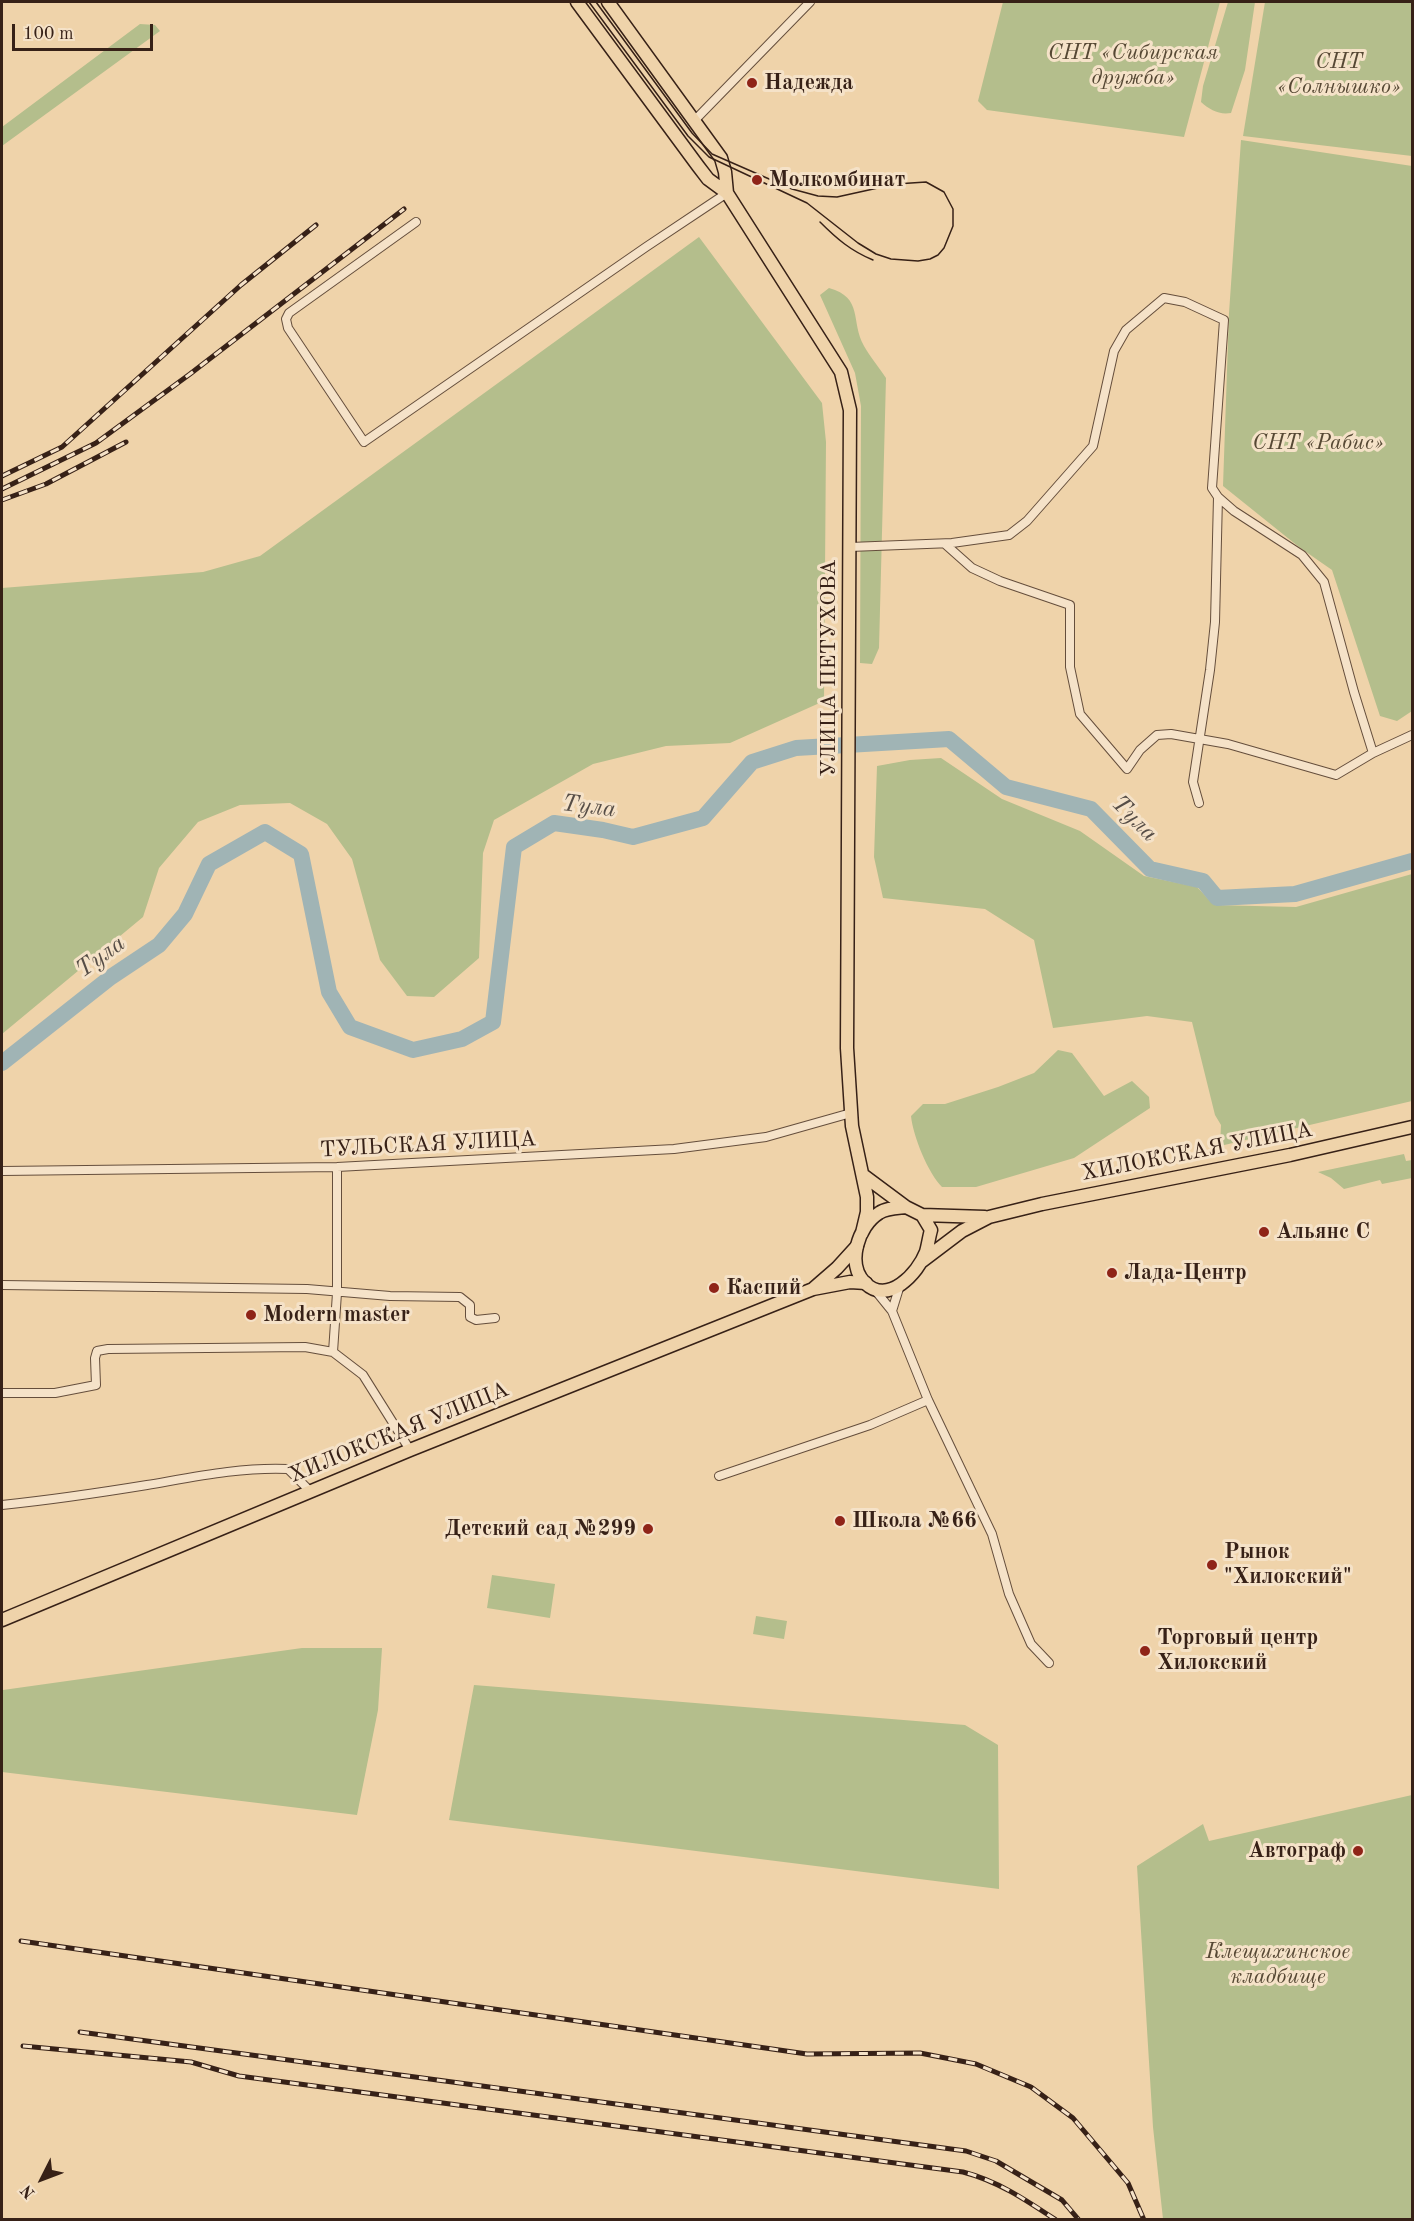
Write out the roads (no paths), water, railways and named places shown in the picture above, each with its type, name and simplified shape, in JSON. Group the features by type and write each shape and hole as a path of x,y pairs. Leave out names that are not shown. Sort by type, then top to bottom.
{"main road":[{"name":"УЛИЦА ПЕТУХОВА","path":"577,2 708,179 728,193 841,372 850,410 848,1048 852,1126 863,1175 867,1212 862,1233"},
{"name":"УЛИЦА ПЕТУХОВА","path":"608,2 721,158 728,193"},
{"name":"ХИЛОКСКАЯ УЛИЦА","path":"989,1217 1042,1204 1290,1155 1413,1127"},
{"path":"863,1175 906,1207 922,1215 989,1217"},
{"path":"870,1286 860,1275 856,1259 857,1246 862,1233 870,1220 880,1212 906,1207"},
{"path":"813,1289 850,1282 892,1290 900,1285 921,1262 926,1251 931,1230 922,1215"},
{"path":"921,1262 962,1231 989,1217"},
{"path":"813,1289 857,1246"},
{"name":"ХИЛОКСКАЯ УЛИЦА","path":"2,1620 410,1450 813,1289"}],"street":[{"path":"694,121 810,2"},
{"path":"416,222 289,314 286,319 288,328 364,442 728,193"},
{"path":"850,547 945,544 1009,535 1027,521 1093,446 1114,351 1126,330 1164,298 1185,302 1224,320 1212,488 1234,512 1302,555 1324,582 1354,692 1374,753"},
{"path":"1199,803 1194,782 1215,621 1218,497"},
{"path":"945,544 972,568 1000,581 1070,605 1070,667 1080,714 1127,769 1140,750 1157,735 1171,734 1269,754 1336,775 1374,753 1413,735"},
{"name":"ТУЛЬСКАЯ УЛИЦА","path":"2,1171 337,1167 674,1149 766,1137 851,1113"},
{"path":"333,1352 337,1293 337,1167"},
{"path":"2,1285 306,1289 337,1293 460,1297 470,1305 470,1317 476,1320 495,1318"},
{"path":"892,1311 900,1285"},
{"path":"870,1286 892,1311 928,1400 992,1534 1009,1594 1030,1644 1049,1664"},
{"path":"2,1393 55,1393 96,1385 94,1358 97,1351 108,1349 305,1347 333,1352 363,1375 410,1450"},
{"path":"719,1476 870,1425 928,1400"},
{"path":"2,1505 68,1498 234,1470 267,1468 288,1469 311,1492"}],"waterway":[{"name":"Тула","path":"2,1063 111,977 159,945 185,914 209,864 265,832 301,854 329,992 350,1027 413,1050 462,1039 493,1022 514,847 554,823 633,837 703,818 752,762 796,748 949,739 1006,787 1091,809 1150,869 1203,881 1217,898 1295,894 1412,861"}],"tram line":[{"path":"589,2 688,136 709,157 807,203 858,243 876,254 891,259 918,261 930,259 944,248 953,226 953,209 944,192 926,182 896,184 837,197 818,196 792,189 712,154 692,133 596,2"},
{"path":"820,222 845,244 873,260"}],"railway":[{"path":"2,489 96,443 190,374 404,209"},
{"path":"2,476 62,447 241,285 316,225"},
{"path":"2,500 46,484 126,442"},
{"path":"21,1941 807,2054 920,2053 976,2064 1031,2087 1073,2118 1128,2183 1144,2220"},
{"path":"80,2032 966,2151 996,2161 1062,2200 1079,2220"},
{"path":"23,2046 191,2062 239,2076 963,2172 1000,2186 1056,2220"}],"place":[{"name":"Надежда","path":"752,83"},
{"name":"Молкомбинат","path":"757,180"},
{"name":"Альянс С","path":"1264,1232"},
{"name":"Лада-Центр","path":"1112,1273"},
{"name":"Каспий","path":"714,1288"},
{"name":"Modern master","path":"251,1315"},
{"name":"Школа №66","path":"840,1521"},
{"name":"Детский сад №299","path":"648,1529"},
{"name":"Рынок \"Хилокский\"","path":"1212,1565"},
{"name":"Торговый центр Хилокский","path":"1145,1651"},
{"name":"Автограф","path":"1358,1851"}],"park label":[{"name":"СНТ «Сибирская дружба»","path":"1133,66"},
{"name":"СНТ «Солнышко»","path":"1339,74"},
{"name":"СНТ «Рабис»","path":"1318,443"},
{"name":"Клещихинское кладбище","path":"1278,1964"}]}
